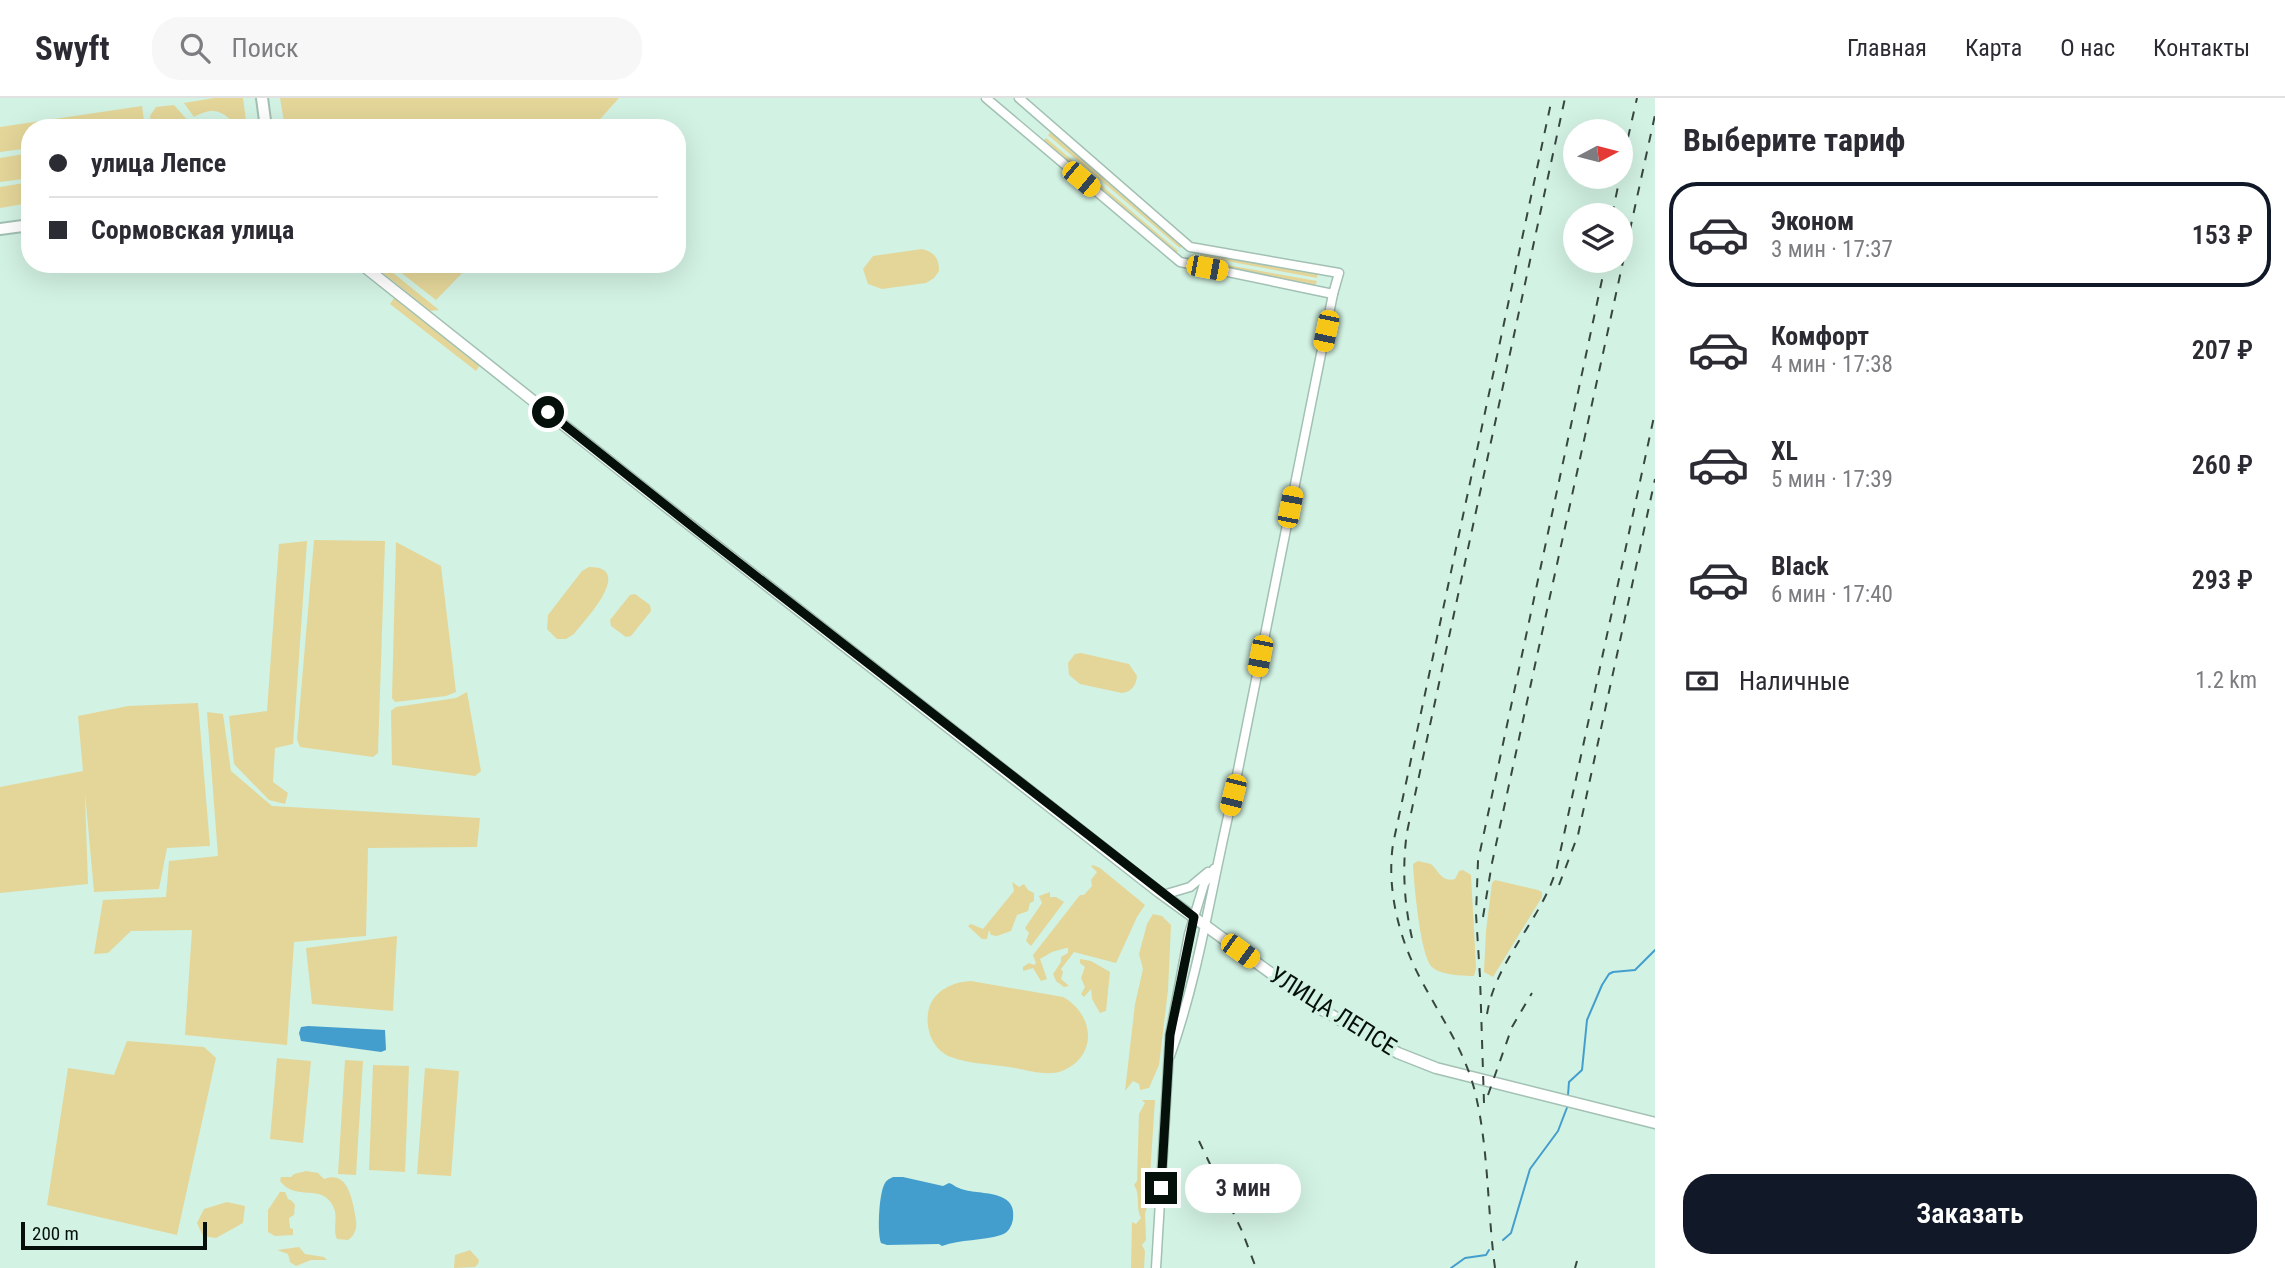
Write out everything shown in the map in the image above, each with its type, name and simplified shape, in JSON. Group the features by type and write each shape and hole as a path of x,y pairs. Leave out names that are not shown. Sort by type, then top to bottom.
{"highway":[{"path":"262,98 265,119"},
{"path":"0,229 21,226"}],"main road":[{"name":"УЛИЦА ЛЕПСЕ","path":"372,273 1163,895 1319,1008 1398,1053 1448,1073 1655,1123"}],"street":[{"path":"986,98 1180,262 1333,293"},
{"path":"1020,98 1190,247 1339,273 1233,795 1216,865 1206,926 1170,1056"},
{"path":"1163,895 1190,887 1216,865"},
{"path":"1156,1268 1170,1035 1194,917 1204,884 1216,865"}],"shaded area":[{"path":"214,98 243,98 246,119 230,119 212,111 194,117 184,103"},
{"path":"280,98 619,98 600,119 284,119"},
{"path":"174,105 186,119 151,119 156,107"},
{"path":"142,106 144,119 54,119"},
{"path":"21,124 21,149 0,152 0,127"},
{"path":"1051,132 1183,245 1180,248 1048,135"},
{"path":"1046,138 1178,251 1175,254 1042,142"},
{"path":"21,154 21,179 0,182 0,158"},
{"path":"21,184 21,204 0,208 0,187"},
{"path":"922,249 937,259 939,271 934,278 926,283 882,289 868,284 863,269 873,256"},
{"path":"1201,251 1318,273 1317,278 1200,256"},
{"path":"1199,260 1317,281 1315,286 1198,264"},
{"path":"383,273 393,273 439,310 430,311"},
{"path":"402,273 462,273 436,300"},
{"path":"394,298 480,365 476,371 390,304"},
{"path":"314,540 385,541 378,753 373,757 300,747 297,739"},
{"path":"307,541 293,744 275,748 273,782 288,793 285,804 269,800 234,764 229,716 267,711 279,544"},
{"path":"396,542 441,566 456,692 446,696 395,702 392,698"},
{"path":"589,567 602,569 608,576 608,585 596,607 574,634 566,639 557,639 547,629 548,615 582,571"},
{"path":"635,594 650,605 651,611 631,636 626,637 611,626 610,620 630,595"},
{"path":"1075,654 1129,664 1137,676 1131,690 1122,693 1080,684 1069,675 1068,663"},
{"path":"467,692 481,771 475,776 392,765 391,711 396,707 456,698"},
{"path":"198,703 210,846 167,848 159,889 94,892 85,793 88,884 0,893 0,787 83,771 78,716 128,706"},
{"path":"207,712 223,714 231,771 272,806 480,818 477,847 368,848 366,936 294,942 287,1045 185,1035 192,930 131,931 108,953 94,954 103,900 166,897 169,861 218,856"},
{"path":"1418,861 1431,864 1447,879 1455,879 1459,871 1463,870 1471,875 1476,968 1474,976 1440,972 1432,967 1428,960 1421,934 1415,886 1413,864"},
{"path":"1091,866 1145,905 1116,963 1074,952 1061,969 1061,979 1069,986 1064,987 1056,981 1053,974 1061,962 1061,957 1068,953 1066,948 1040,959 1047,979 1041,981 1033,968 1023,971 1023,967 1036,963 1033,955 1080,895 1084,895 1092,886 1091,880 1097,872"},
{"path":"1495,880 1538,890 1542,892 1542,897 1493,977 1484,972 1486,931 1492,883"},
{"path":"1012,882 1019,887 1024,884 1034,893 1034,901 1030,903 1028,911 1017,915 1011,931 997,936 991,935 989,930 987,939 982,939 968,926 971,924 983,929 1014,891"},
{"path":"1050,892 1050,897 1064,902 1031,946 1026,941 1029,933 1025,928 1042,903 1039,896"},
{"path":"1153,914 1162,916 1171,925 1168,990 1159,1065 1149,1088 1140,1090 1139,1084 1133,1081 1125,1091 1135,1004 1143,969 1139,954 1147,924"},
{"path":"397,936 393,1011 312,1004 306,948"},
{"path":"1080,959 1091,961 1110,972 1106,1011 1100,1013 1092,999 1091,989 1084,997 1081,994 1085,987 1081,978 1085,967 1080,963"},
{"path":"971,981 1063,997 1073,1004 1086,1024 1087,1045 1082,1056 1062,1071 1050,1073 965,1061 944,1054 931,1037 929,1008 936,996 946,988"},
{"path":"127,1041 204,1047 216,1058 177,1235 47,1205 68,1068 114,1075"},
{"path":"277,1058 311,1061 303,1143 270,1139"},
{"path":"345,1060 363,1061 356,1175 338,1174"},
{"path":"373,1065 409,1066 405,1172 369,1170"},
{"path":"425,1068 459,1071 451,1176 417,1174"},
{"path":"1142,1100 1155,1100 1148,1205 1145,1213 1146,1240 1142,1245 1145,1251 1144,1268 1131,1268 1132,1222 1136,1224 1141,1218 1134,1185 1137,1181 1139,1114 1145,1103"},
{"path":"306,1171 318,1173 324,1179 337,1178 346,1185 356,1223 354,1234 348,1240 337,1239 335,1210 328,1199 322,1195 293,1191 280,1181 281,1177 291,1177"},
{"path":"280,1192 285,1192 295,1205 294,1215 289,1218 293,1235 275,1236 268,1232 268,1210"},
{"path":"227,1202 245,1206 243,1223 216,1238 203,1236 197,1223 204,1209"},
{"path":"299,1247 305,1254 324,1257 327,1260 311,1260 296,1266 290,1262 288,1254 277,1250"},
{"path":"470,1250 479,1260 478,1264 475,1267 454,1268 455,1255"}],"water":[{"path":"301,1027 385,1030 386,1050 381,1052 301,1041"},
{"path":"893,1177 943,1186 949,1183 958,1188 1002,1197 1013,1209 1012,1224 1008,1231 1001,1235 942,1246 881,1243 879,1223 882,1190 885,1183"}],"waterway":[{"path":"1568,1095 1569,1082 1582,1070 1587,1020 1602,985 1613,972 1635,970 1655,950"},
{"path":"1503,1240 1511,1233 1530,1169 1558,1131 1568,1105"},
{"path":"1451,1268 1465,1258 1486,1255 1489,1250"}],"railway":[{"path":"1495,1268 1485,1155 1474,1088 1463,1056 1415,968 1403,938 1395,908 1391,860 1552,98"},
{"path":"1412,938 1405,885 1407,832 1565,98"},
{"path":"1632,119 1637,98"},
{"path":"1483,917 1492,863 1655,115"},
{"path":"1615,203 1617,189"},
{"path":"1484,1103 1476,914 1478,861 1603,273"},
{"path":"1487,1014 1500,975 1541,905 1557,867 1655,412"},
{"path":"1559,885 1578,835 1655,479"},
{"path":"1488,1095 1512,1027 1532,993"},
{"path":"1199,1141 1242,1231 1256,1268"},
{"path":"1575,1268 1577,1261"}],"route":[{"path":"548,412 1194,917 1170,1035 1161,1188"}]}
